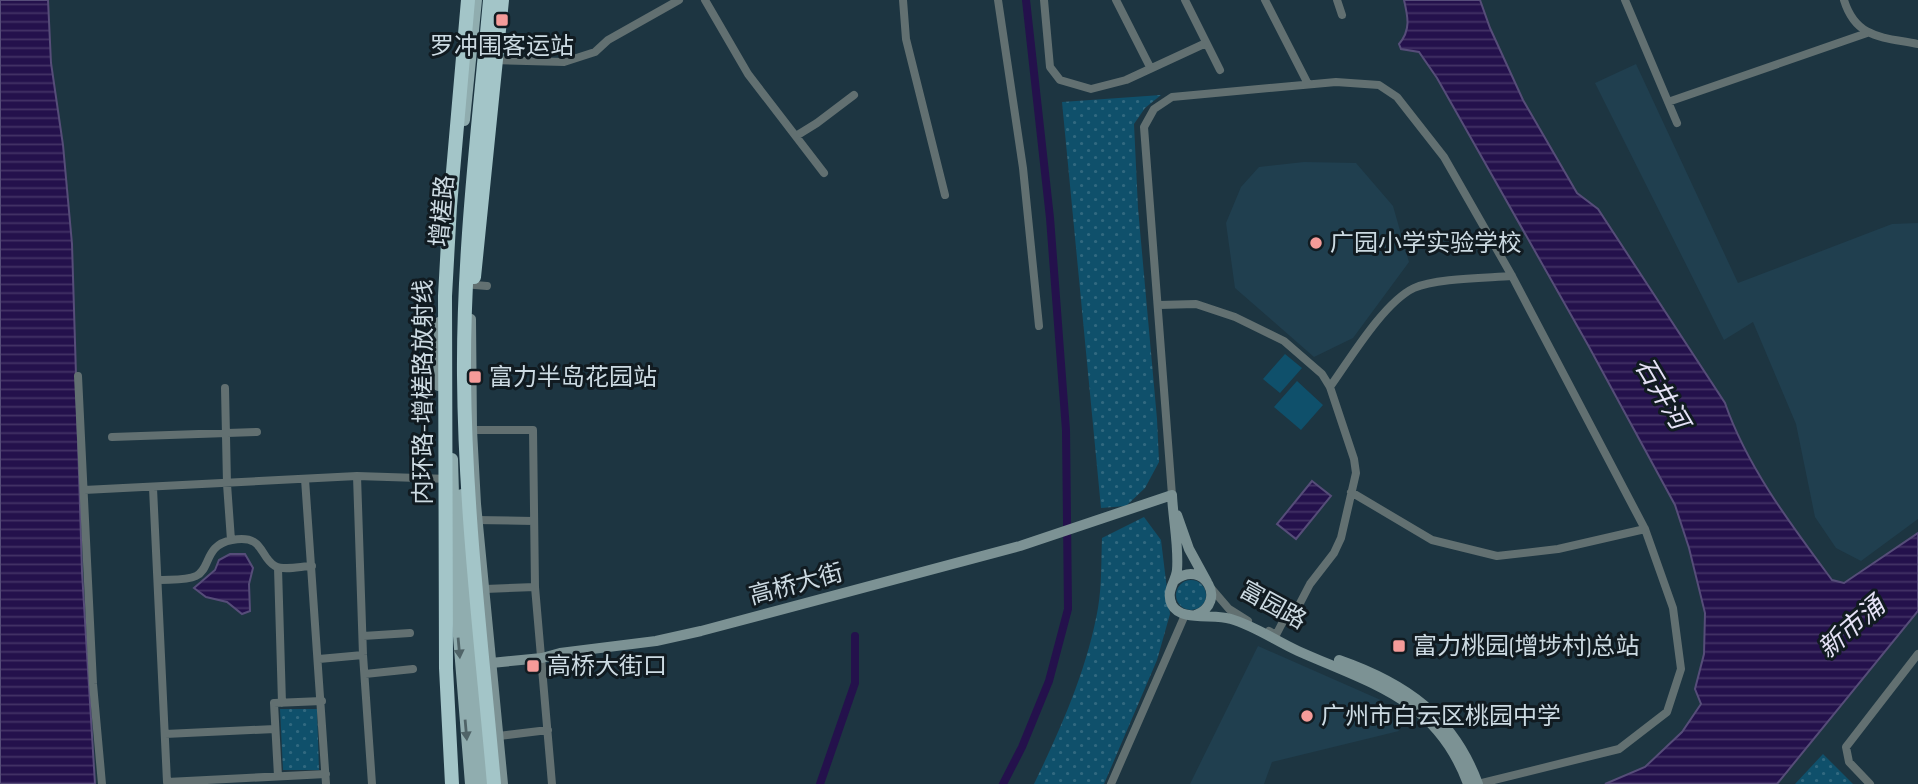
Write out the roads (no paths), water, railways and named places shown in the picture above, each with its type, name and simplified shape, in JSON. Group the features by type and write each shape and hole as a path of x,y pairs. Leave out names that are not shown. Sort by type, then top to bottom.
{"highway":[{"name":"内环路-增槎路放射线","path":"450,784 446,668 444,320 450,206 468,0"},
{"name":"增槎路","path":"464,334 469,224 490,0"},
{"path":"464,334 476,261 499,0"},
{"name":"内环路-增槎路放射线","path":"464,334 467,483 494,784"}],"main road":[{"name":"增槎路","path":"468,677 457,619 446,479 452,427 451,325 454,247 476,0"},
{"name":"增槎路","path":"468,677 465,576 470,523 460,447 466,284 482,87 484,0"},
{"path":"468,677 471,784"},
{"path":"468,677 483,784"}],"street":[{"path":"450,784 441,679 440,587 446,479 439,403 438,344 448,158 461,0"},
{"path":"482,87 491,60 499,0"},
{"path":"491,60 564,62 594,52 608,40 679,0"},
{"path":"705,0 748,74 824,173"},
{"path":"903,0 906,39 945,195"},
{"path":"998,0 1023,168 1040,326"},
{"path":"1044,0 1050,67 1060,80 1091,89 1126,80 1206,43"},
{"path":"1116,0 1150,67"},
{"path":"1185,0 1220,70"},
{"path":"1265,0 1308,84"},
{"path":"1337,0 1342,15"},
{"path":"1625,0 1677,123"},
{"path":"1844,0 1848,13 1858,27 1867,33 1918,44"},
{"path":"1668,102 1867,33"},
{"path":"1175,580 1190,573 1201,576 1212,594 1206,609 1190,615 1177,611 1170,601 1170,590 1178,563 1144,127 1154,109 1172,97 1336,82 1379,85 1397,97 1444,158 1512,276 1645,528 1674,608 1681,669 1667,712 1619,750 1478,784 1455,739 1438,718 1408,691 1373,678"},
{"path":"796,136 817,124 854,95"},
{"path":"448,158 463,128"},
{"path":"1330,387 1396,299 1416,287 1465,279 1512,276"},
{"path":"487,286 466,284 476,504 470,523 485,589 503,784"},
{"path":"1159,305 1196,304 1235,317 1284,341 1322,374 1330,387 1354,459 1356,473 1341,538 1334,553 1310,584 1298,607 1291,606 1276,635"},
{"path":"438,344 451,325"},
{"path":"78,376 93,684 102,784"},
{"path":"225,388 227,484 232,540"},
{"path":"439,403 452,427"},
{"path":"472,430 533,430 535,587 552,784"},
{"path":"111,437 257,432"},
{"path":"460,447 474,464"},
{"path":"85,490 357,476 446,479"},
{"path":"357,476 363,655 372,784"},
{"path":"306,479 326,784"},
{"path":"153,488 167,782 326,774"},
{"path":"1351,492 1432,540 1497,556 1558,549 1645,528"},
{"name":"高桥大街","path":"491,663 656,641 701,631 1008,550 1171,495"},
{"name":"富园路","path":"1171,495 1189,549 1207,582 1233,611 1276,635 1373,678"},
{"path":"470,523 533,521"},
{"path":"158,580 192,578 198,575 215,548 232,540 251,541 258,545 271,564 278,568 312,566"},
{"path":"278,568 282,703"},
{"path":"440,587 457,619"},
{"path":"485,589 535,587"},
{"path":"1111,784 1190,615"},
{"name":"富园路","path":"1190,615 1220,616 1235,620 1293,649 1373,678"},
{"path":"363,636 410,634"},
{"path":"1870,784 1849,762 1846,747 1918,654"},
{"path":"319,659 363,655"},
{"path":"365,674 413,669"},
{"path":"1373,678 1406,700 1433,726 1457,760 1468,784"},
{"path":"278,776 274,703 322,701"},
{"path":"165,734 275,729"},
{"path":"499,736 548,730"}],"water":[{"path":"0,0 48,0 51,63 63,145 72,244 82,572 95,784 0,784"},
{"path":"1404,0 1480,0 1523,100 1577,193 1598,209 1725,403 1758,473 1832,580 1844,583 1918,533 1918,611 1777,784 1605,784 1645,767 1682,732 1701,704 1695,689 1704,654 1705,613 1689,548 1675,505 1437,78 1419,52 1401,49 1399,44 1408,23"},
{"path":"1312,481 1331,496 1296,539 1277,524"},
{"path":"230,554 245,554 253,568 249,584 250,611 242,614 227,602 206,597 194,588 215,570 219,560"}],"waterway":[{"path":"1003,784 1022,747 1049,681 1068,609 1066,430 1050,218 1026,0"},
{"path":"820,784 855,683 855,636"}],"place":[{"name":"罗冲围客运站","path":"502,20"},
{"name":"广园小学实验学校","path":"1316,243"},
{"name":"富力半岛花园站","path":"475,377"},
{"name":"富力桃园(增埗村)总站","path":"1399,646"},
{"name":"高桥大街口","path":"533,666"},
{"name":"广州市白云区桃园中学","path":"1307,716"}],"water label":[{"name":"石井河","path":"1662,393"},
{"name":"新市涌","path":"1851,627"}]}
